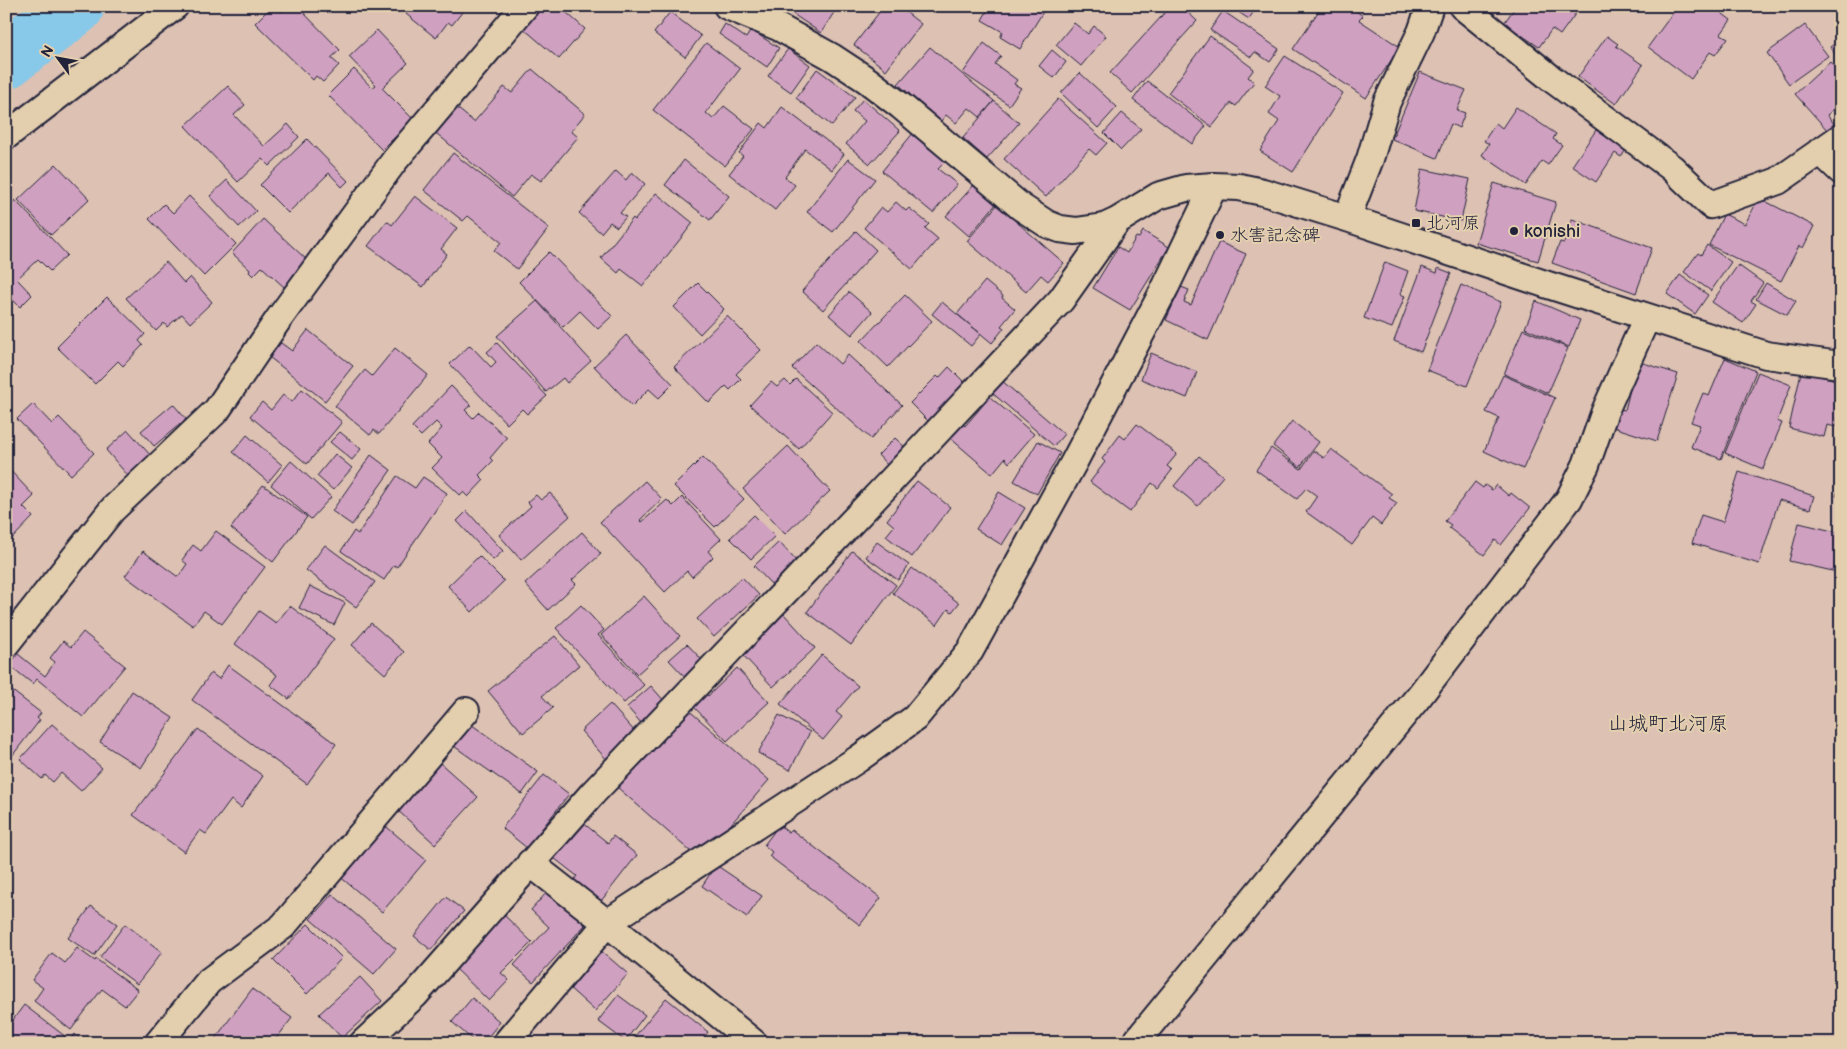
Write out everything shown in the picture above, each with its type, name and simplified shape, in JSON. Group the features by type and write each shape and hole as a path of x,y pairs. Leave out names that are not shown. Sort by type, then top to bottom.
{"street":[{"path":"6,136 175,6"},
{"path":"6,644 112,510 218,410 278,320 395,160 525,6"},
{"path":"726,6 785,31 832,57 867,80 901,106 1021,207 1060,230 1090,230 1117,221 1158,196 1186,188 1239,187 1263,192 1347,218 1647,317 1766,354 1841,365"},
{"path":"1347,218 1370,159 1387,102 1421,32 1430,6"},
{"path":"1462,6 1552,79 1672,168 1711,205 1778,181 1830,144 1841,172"},
{"path":"506,1043 607,923 858,759 915,718 970,651 1074,462 1166,286 1214,186"},
{"path":"364,1043 415,995 592,794 884,490 1061,300 1117,221"},
{"path":"1135,1043 1420,695 1569,499 1586,465 1605,411 1647,317"},
{"path":"158,1043 209,981 283,926 466,710"},
{"path":"530,863 754,1043"}],"building":[{"path":"272,6 275,6 281,12 287,6 297,6 340,50 331,58 339,65 323,82 316,76 313,80 255,23"},
{"path":"408,6 467,6 452,25 448,22 436,38 406,14 411,8"},
{"path":"542,6 559,6 585,29 559,59 523,28"},
{"path":"781,6 838,6 821,33"},
{"path":"884,6 898,6 921,24 886,70 854,45"},
{"path":"990,6 1046,7 1020,49 1000,37 1003,32 982,20"},
{"path":"1171,6 1181,6 1197,21 1132,93 1110,73"},
{"path":"1229,6 1257,6 1249,19"},
{"path":"1322,6 1349,6 1363,16 1359,20 1400,47 1366,98 1293,49"},
{"path":"1516,6 1581,6 1560,35 1552,29 1539,47 1504,23"},
{"path":"1678,6 1712,6 1731,20 1721,34 1728,38 1715,55 1710,52 1691,79 1648,47"},
{"path":"1223,11 1279,49 1270,62 1255,52 1251,57 1210,30"},
{"path":"670,12 701,36 685,57 654,33"},
{"path":"1074,23 1088,34 1094,26 1106,36 1081,66 1056,45"},
{"path":"725,24 746,38 751,30 779,48 767,67 719,34"},
{"path":"1805,25 1828,56 1789,84 1767,53"},
{"path":"377,30 408,63 382,88 413,119 382,150 328,95 354,69 372,88 376,85 349,57"},
{"path":"1210,36 1254,69 1248,77 1254,82 1236,106 1231,103 1212,127 1168,93"},
{"path":"1607,36 1618,44 1616,46 1643,65 1616,104 1578,77"},
{"path":"1841,39 1841,62 1830,47"},
{"path":"706,43 740,69 706,113 713,119 724,106 754,129 725,166 653,110"},
{"path":"984,43 1001,56 995,64 1017,80 1014,84 1021,88 1009,105 963,73"},
{"path":"930,47 994,101 980,117 969,108 956,123 946,115 941,121 898,84"},
{"path":"788,49 810,65 791,92 768,76"},
{"path":"1052,50 1066,62 1054,78 1039,66"},
{"path":"1285,56 1343,93 1293,172 1260,151 1279,121 1269,114 1280,96 1265,86"},
{"path":"1830,62 1841,74 1841,103 1827,115 1835,125 1828,131 1795,94"},
{"path":"532,69 585,114 571,131 578,137 541,181 531,174 512,197 436,133 457,108 474,122 504,87 512,93"},
{"path":"817,69 855,97 832,126 796,98"},
{"path":"1420,72 1466,90 1457,110 1465,113 1459,128 1451,124 1437,158 1392,139"},
{"path":"1080,73 1117,107 1098,128 1061,93"},
{"path":"1147,81 1206,126 1192,144 1133,100"},
{"path":"228,86 245,105 234,115 264,146 288,124 299,137 269,166 262,159 238,182 185,126"},
{"path":"863,99 900,131 870,164 846,144 865,121 853,111"},
{"path":"1058,99 1107,143 1096,155 1089,149 1046,197 1004,159"},
{"path":"994,101 1019,123 987,159 963,138"},
{"path":"782,107 844,154 832,170 805,149 785,177 795,185 775,210 729,174 743,156 739,153 761,123 767,128"},
{"path":"1516,107 1556,134 1553,139 1562,145 1548,165 1542,161 1526,185 1482,155 1489,144 1484,141 1496,123 1502,128"},
{"path":"1122,113 1141,129 1121,150 1104,133"},
{"path":"1596,130 1626,150 1621,157 1615,153 1596,182 1572,166"},
{"path":"914,132 947,160 938,169 957,184 933,213 882,171"},
{"path":"307,139 348,181 342,187 329,173 288,213 260,185"},
{"path":"453,153 549,228 517,269 494,251 501,242 468,216 463,221 424,190"},
{"path":"848,159 875,179 833,232 807,212"},
{"path":"684,160 729,196 710,220 665,185"},
{"path":"56,164 89,199 51,235 18,200"},
{"path":"1422,169 1470,179 1461,221 1414,211"},
{"path":"616,171 626,180 632,172 645,184 620,213 626,217 617,227 610,222 601,233 579,213"},
{"path":"227,180 256,211 239,227 210,196"},
{"path":"1494,183 1556,202 1538,261 1476,243"},
{"path":"974,185 996,204 969,236 946,216"},
{"path":"656,193 693,223 643,286 621,269 618,273 601,258"},
{"path":"189,196 236,244 204,276 149,219 164,204 173,213"},
{"path":"415,196 457,228 441,249 447,254 423,287 368,246 387,221 392,225"},
{"path":"1759,198 1814,226 1803,248 1799,246 1781,281 1709,245 1724,214 1745,224"},
{"path":"15,200 67,255 50,271 38,259 17,279 32,295 20,307 10,297 6,300 6,208"},
{"path":"896,202 906,211 909,208 929,224 925,228 938,239 912,269 864,228 881,207 887,212"},
{"path":"997,205 1064,263 1048,281 1041,275 1026,292 967,241"},
{"path":"263,219 308,261 284,287 262,267 253,276 249,272 250,270 232,253"},
{"path":"1572,219 1652,248 1636,293 1552,263 1560,242 1564,243"},
{"path":"856,231 876,250 823,310 802,291"},
{"path":"1143,231 1169,247 1130,310 1093,288 1118,247 1127,253 1136,237 1139,238"},
{"path":"1219,242 1246,254 1208,340 1166,320 1181,287 1189,290 1184,302 1191,305"},
{"path":"1707,245 1731,262 1711,291 1684,272 1698,253 1701,255"},
{"path":"549,252 612,316 598,329 580,311 563,327 519,282"},
{"path":"166,262 184,283 190,277 212,302 190,323 182,314 167,327 164,323 156,331 126,298"},
{"path":"1385,262 1408,271 1400,294 1405,296 1392,328 1364,318"},
{"path":"1738,265 1763,283 1751,301 1756,304 1743,323 1712,302"},
{"path":"1422,267 1437,273 1438,268 1451,273 1421,352 1394,341"},
{"path":"1680,275 1708,295 1695,314 1667,294"},
{"path":"985,281 1015,309 1001,326 1004,328 992,343 957,314"},
{"path":"698,283 724,309 700,334 674,307"},
{"path":"1766,283 1796,301 1787,315 1756,299"},
{"path":"1461,285 1501,302 1467,386 1427,370"},
{"path":"849,292 872,312 852,335 829,315"},
{"path":"905,295 932,321 888,367 861,341"},
{"path":"107,297 145,334 139,341 143,345 123,366 118,361 95,384 57,347"},
{"path":"537,301 591,361 567,383 563,378 546,392 497,336"},
{"path":"1536,301 1580,320 1569,347 1525,328"},
{"path":"942,302 981,334 971,346 932,314"},
{"path":"727,316 761,350 736,374 741,379 730,390 726,386 709,403 674,367"},
{"path":"1523,329 1568,348 1548,393 1504,374"},
{"path":"308,330 353,366 325,401 269,357 281,343 292,351"},
{"path":"626,335 673,384 659,398 649,389 632,406 594,366"},
{"path":"816,342 840,364 848,355 902,405 871,439 792,368"},
{"path":"497,343 547,396 527,414 522,409 507,424 450,364 470,345 491,367 496,362 487,352"},
{"path":"395,348 428,375 379,434 374,430 370,435 335,406 365,370 372,376"},
{"path":"1151,353 1197,372 1187,398 1141,379"},
{"path":"1725,358 1756,371 1721,459 1691,447 1700,425 1691,422 1703,393 1709,396"},
{"path":"1637,361 1678,374 1657,441 1613,427 1619,409 1625,410"},
{"path":"949,367 968,386 931,424 910,403 937,376 939,378"},
{"path":"1758,372 1791,385 1777,421 1782,423 1763,469 1725,453"},
{"path":"1801,372 1841,381 1841,404 1836,427 1827,425 1824,437 1789,428"},
{"path":"1503,375 1555,398 1523,469 1484,451 1499,418 1486,412"},
{"path":"796,379 832,412 799,449 750,405 771,382 777,387 785,380 790,385"},
{"path":"1001,380 1064,434 1054,446 990,391"},
{"path":"451,386 471,405 465,410 473,418 479,412 507,438 490,458 493,461 479,475 484,480 468,497 463,492 460,495 432,468 442,458 428,444 442,428 436,422 421,436 412,427"},
{"path":"302,389 342,422 307,464 250,416 262,402 271,410 283,395 292,402"},
{"path":"990,397 1034,434 1009,463 1005,458 992,474 949,437 962,423 965,426"},
{"path":"33,404 52,424 59,417 94,453 71,475 17,419"},
{"path":"173,404 186,419 154,446 141,431"},
{"path":"1292,421 1319,442 1300,467 1273,446"},
{"path":"1137,424 1177,454 1167,466 1172,470 1158,488 1152,483 1130,512 1090,482 1105,462 1102,459 1120,435 1125,439"},
{"path":"128,430 151,456 129,477 106,450"},
{"path":"340,432 361,449 352,460 330,442"},
{"path":"247,435 282,465 268,482 233,452"},
{"path":"895,438 907,449 889,467 878,455"},
{"path":"1038,441 1060,453 1037,494 1014,481"},
{"path":"788,446 830,491 785,534 743,489"},
{"path":"1271,448 1301,469 1314,451 1324,458 1331,449 1392,494 1389,498 1397,503 1381,525 1372,518 1352,545 1306,512 1317,496 1306,488 1297,499 1256,470"},
{"path":"335,454 352,468 333,490 317,476"},
{"path":"371,455 391,470 352,525 332,511"},
{"path":"1199,456 1223,476 1198,506 1174,486"},
{"path":"703,457 744,499 715,527 674,486"},
{"path":"291,461 331,497 311,519 271,485"},
{"path":"8,468 34,496 23,507 33,517 7,544 6,470"},
{"path":"1739,472 1814,496 1810,509 1779,500 1759,564 1692,543 1701,515 1723,522"},
{"path":"397,476 415,488 423,477 447,493 397,567 394,565 384,580 341,551 354,531 358,534"},
{"path":"1841,479 1841,498 1836,496"},
{"path":"645,481 662,499 640,520 642,522 667,500 673,506 682,497 721,539 708,551 713,557 692,577 687,571 665,592 600,522"},
{"path":"917,481 950,507 912,557 886,536 894,526 887,520"},
{"path":"1475,482 1483,488 1485,485 1492,490 1496,485 1509,496 1511,493 1530,508 1501,545 1495,540 1484,555 1449,528 1451,525 1445,521"},
{"path":"263,485 307,517 273,562 231,528"},
{"path":"999,492 1025,508 1002,545 976,529"},
{"path":"550,493 570,516 521,560 499,535 531,506 528,502 536,495 541,500"},
{"path":"467,511 503,551 493,560 457,521"},
{"path":"754,515 775,536 751,559 730,538"},
{"path":"1799,523 1841,533 1841,573 1789,561"},
{"path":"216,531 265,567 222,624 204,611 193,626 125,576 143,551 178,577 187,564 182,560 193,545 201,551"},
{"path":"582,532 601,554 572,580 576,584 548,610 525,584"},
{"path":"779,542 798,563 773,586 754,566"},
{"path":"877,542 909,565 898,580 866,557"},
{"path":"325,545 375,582 356,607 306,570"},
{"path":"852,551 896,585 851,645 807,612"},
{"path":"479,556 504,581 472,612 448,586"},
{"path":"912,568 959,603 952,612 948,609 937,625 893,593"},
{"path":"742,577 759,595 714,637 697,619"},
{"path":"310,586 345,603 334,625 299,608"},
{"path":"644,596 680,636 637,674 601,635"},
{"path":"581,605 604,630 598,635 644,685 624,703 556,628"},
{"path":"290,606 334,639 289,699 270,685 277,675 235,644 259,611 276,623"},
{"path":"783,613 815,648 773,687 741,653"},
{"path":"371,623 404,652 385,674 352,645"},
{"path":"83,632 125,666 83,717 37,679 33,684 9,665 18,654 45,676 55,662 50,658 63,641 71,647"},
{"path":"555,636 579,665 542,696 553,708 523,733 488,691"},
{"path":"687,644 703,661 685,677 669,660"},
{"path":"822,655 858,686 836,712 842,717 823,740 780,704"},
{"path":"228,665 336,744 307,784 192,700 211,673 219,679"},
{"path":"737,668 769,702 727,741 691,704 704,692 708,696"},
{"path":"6,686 41,713 37,718 40,720 12,756 6,751"},
{"path":"651,686 666,703 642,724 627,707"},
{"path":"132,691 173,718 141,768 100,742"},
{"path":"610,704 637,734 608,761 581,731"},
{"path":"685,707 769,780 700,860 617,787"},
{"path":"779,715 810,732 790,770 758,753"},
{"path":"468,722 538,772 522,794 451,744"},
{"path":"52,724 102,768 81,791 61,773 53,782 45,775 42,779 20,759"},
{"path":"198,729 263,776 241,808 231,800 206,834 200,830 184,852 133,815"},
{"path":"439,762 478,797 435,844 396,809"},
{"path":"544,775 569,794 527,848 502,828"},
{"path":"582,822 608,843 613,836 637,855 601,901 574,880 577,876 554,858"},
{"path":"382,823 426,860 382,912 338,875"},
{"path":"779,825 789,833 792,830 881,898 860,925 769,856 772,852 764,845"},
{"path":"716,865 762,896 747,917 702,886"},
{"path":"548,891 585,925 533,982 514,965 549,927 531,910"},
{"path":"332,894 396,949 374,974 310,919"},
{"path":"446,897 464,911 431,950 414,936"},
{"path":"91,906 117,924 94,956 68,938"},
{"path":"504,915 532,942 501,973 509,980 489,1001 453,966"},
{"path":"125,924 162,952 137,984 100,957"},
{"path":"308,924 342,958 307,994 273,960"},
{"path":"77,948 95,961 96,959 138,990 125,1006 102,989 71,1030 34,1001 43,988 32,980 52,953 65,963"},
{"path":"598,948 628,974 595,1011 566,985"},
{"path":"360,977 382,1001 342,1038 319,1014"},
{"path":"252,989 292,1018 273,1043 212,1043"},
{"path":"618,995 645,1015 625,1041 598,1021"},
{"path":"472,998 500,1022 483,1043 476,1043 452,1022"},
{"path":"666,998 708,1032 700,1043 633,1043 631,1041"},
{"path":"24,1005 66,1037 62,1043 6,1043 6,1029"},
{"path":"75,1034 84,1043 67,1043"}],"waterway":[{"path":"6,59 75,6"}],"place":[{"name":"北河原","path":"1416,223"},
{"name":"konishi","path":"1514,231"},
{"name":"水害記念碑","path":"1220,235"}],"district":[{"name":"山城町北河原","path":"1668,723"}]}
